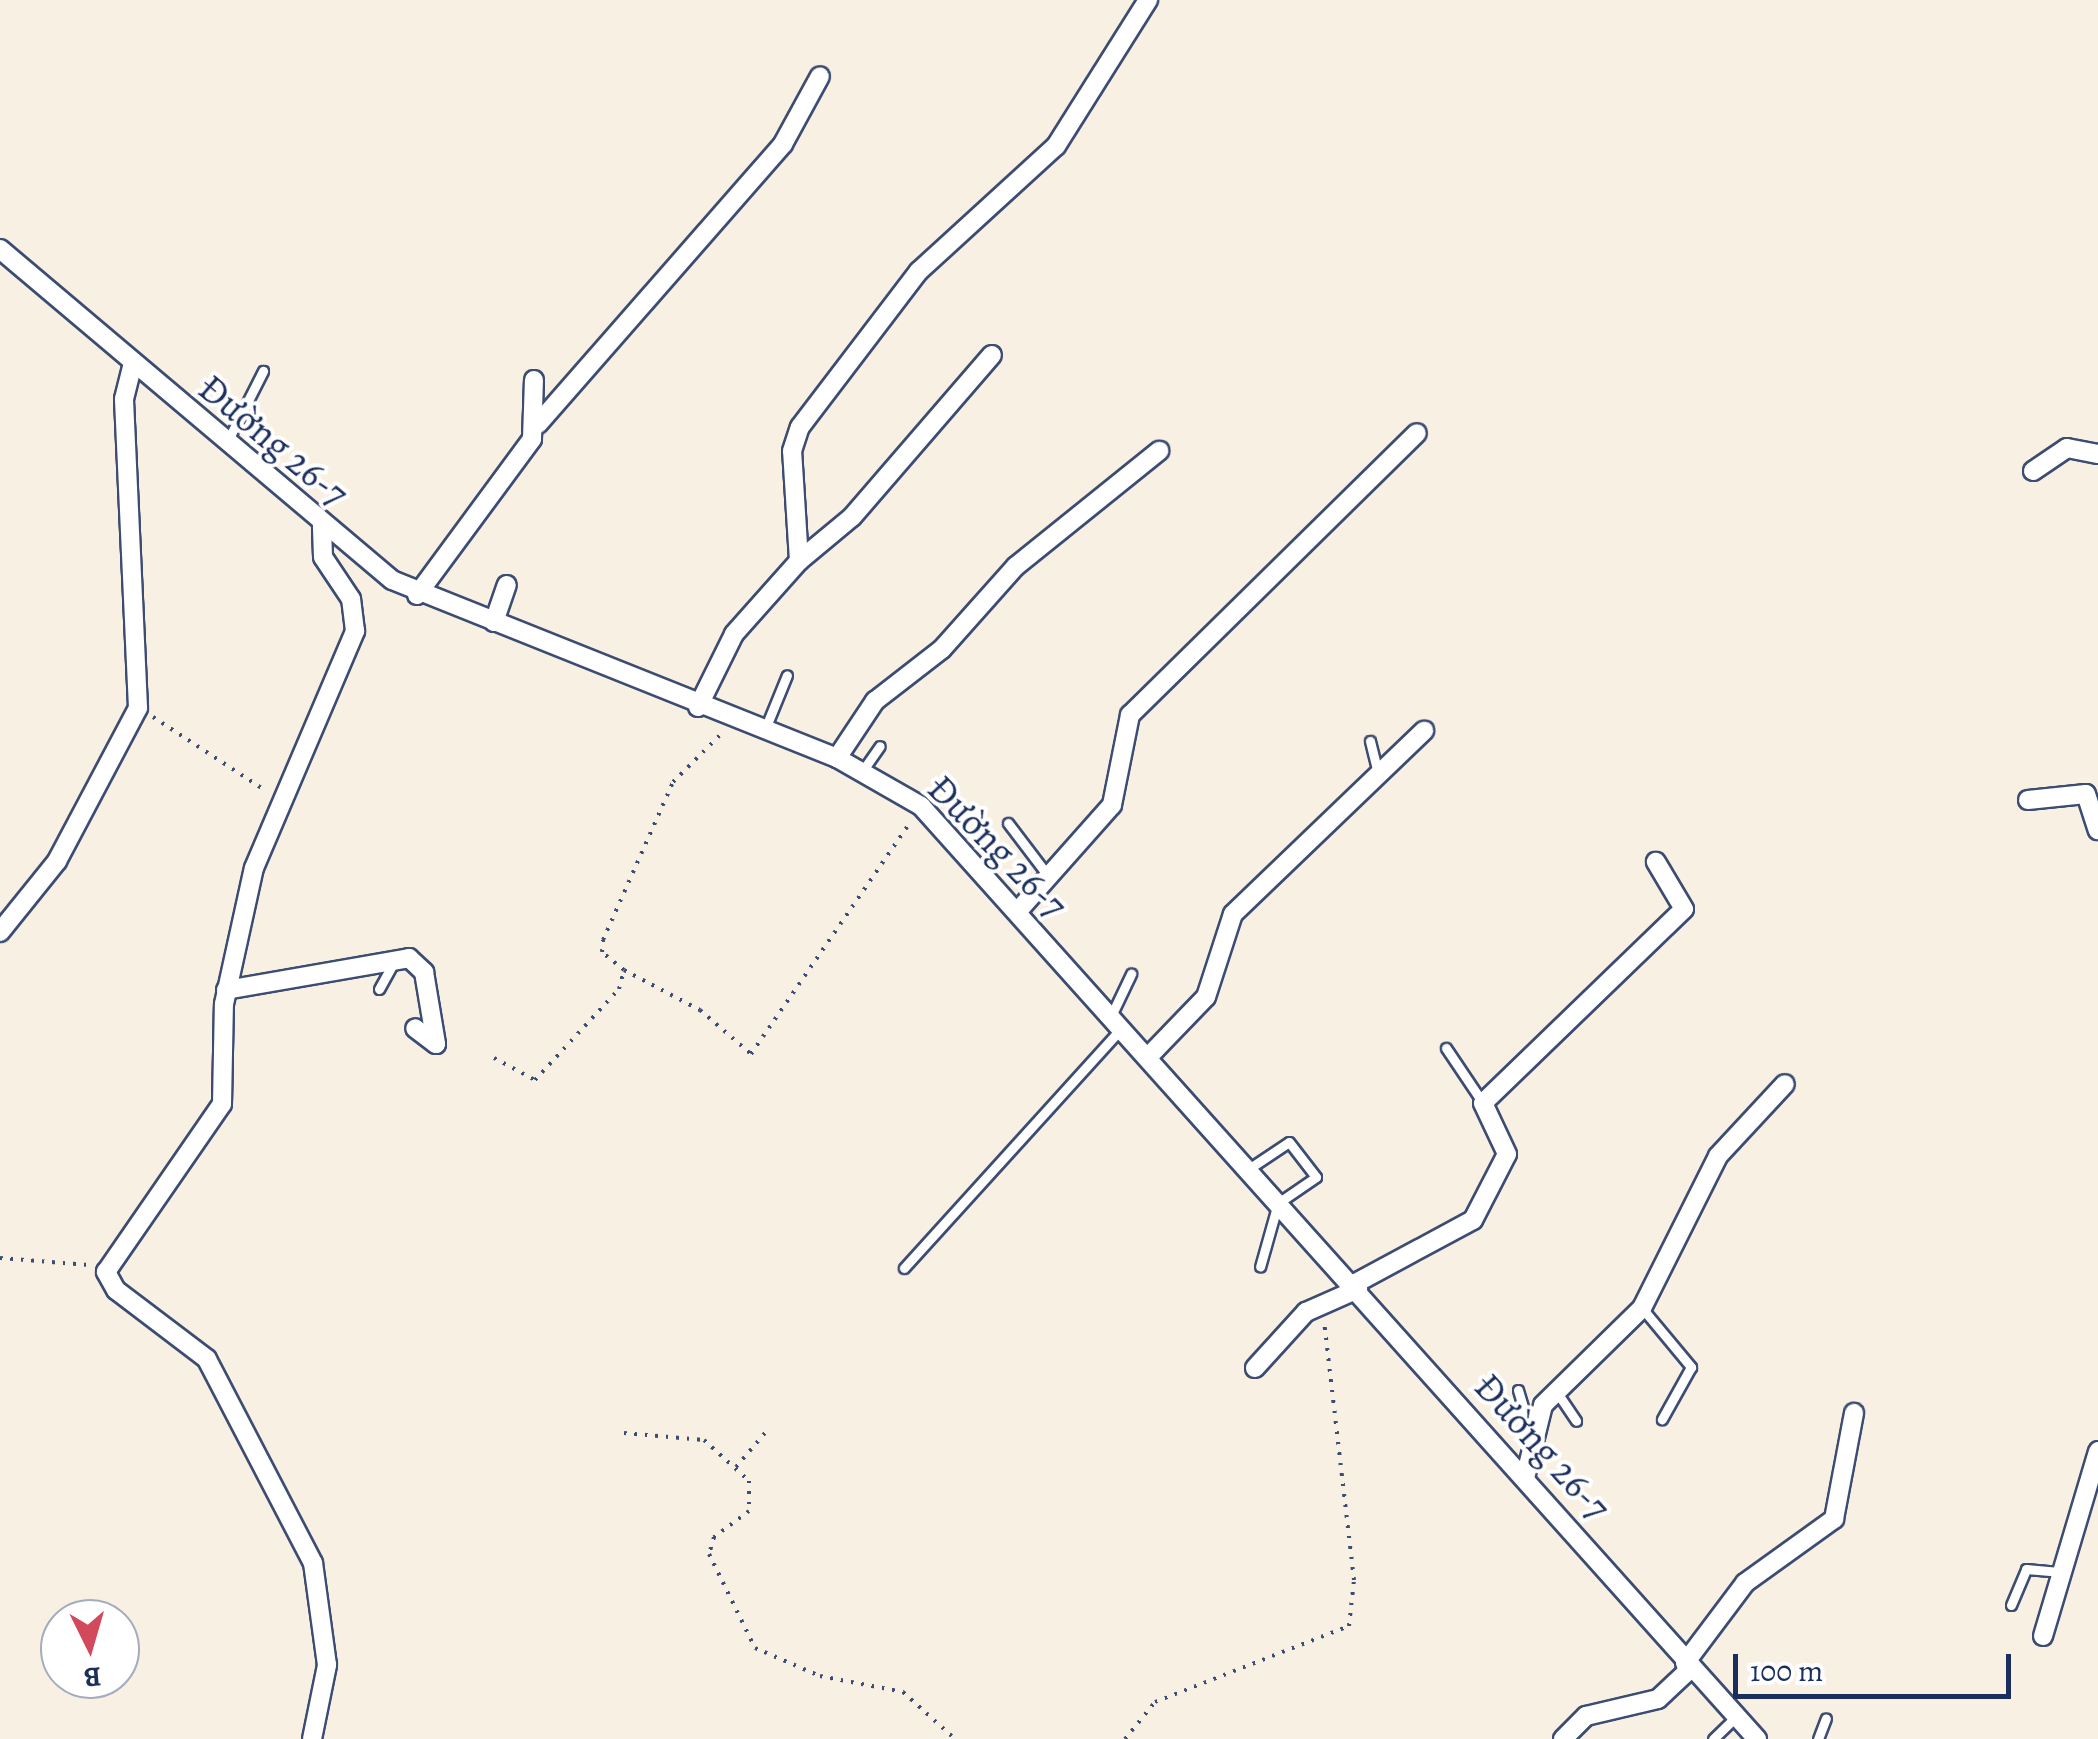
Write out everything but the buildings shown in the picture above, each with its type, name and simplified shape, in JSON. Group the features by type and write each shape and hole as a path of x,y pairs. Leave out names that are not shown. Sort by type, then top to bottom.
{"street":[{"path":"799,561 793,438 918,271 1056,146 1148,0"},
{"path":"417,594 538,424 783,144 820,76"},
{"name":"Đường 26-7","path":"0,250 322,526 417,594 837,758 921,806 1356,1287 1734,1719 1757,1739"},
{"path":"698,706 734,634 799,561 852,517 992,355"},
{"path":"0,932 57,861 138,708 124,398 133,364"},
{"path":"534,380 538,424"},
{"path":"1017,912 1112,805 1136,708 1417,432"},
{"path":"2033,471 2067,448 2098,454"},
{"path":"837,758 875,700 942,649 1016,566 1160,452"},
{"path":"312,1739 327,1666 313,1562 214,1370 186,1336 116,1290 108,1262 218,1117 226,990 278,800 355,631 351,600 323,557 322,526"},
{"path":"494,622 507,585"},
{"path":"1148,1057 1206,997 1233,914 1424,731"},
{"path":"2028,800 2086,794 2098,830"},
{"path":"1255,1368 1322,1302 1356,1287 1473,1220 1507,1154 1483,1103 1684,909 1656,862"},
{"path":"226,990 396,960 417,961 424,972 436,1044 415,1028"},
{"path":"1525,1478 1532,1440 1554,1389 1642,1308 1718,1156 1786,1084"},
{"path":"1562,1739 1586,1716 1658,1699 1688,1666 1745,1582 1834,1519 1854,1413"},
{"path":"2044,1636 2098,1451"}],"lane":[{"path":"226,445 262,371"},
{"path":"764,732 787,675"},
{"path":"1370,741 1378,774"},
{"path":"863,770 880,746"},
{"path":"1008,823 1049,877"},
{"path":"378,990 396,960"},
{"path":"904,1268 1116,1022 1131,974"},
{"path":"1446,1048 1483,1103"},
{"path":"1247,1170 1296,1146 1315,1186 1278,1203 1260,1267"},
{"path":"1642,1308 1691,1367 1662,1419"},
{"path":"1554,1389 1576,1421"},
{"path":"1518,1390 1532,1440"},
{"path":"2012,1605 2026,1569 2062,1572"},
{"path":"1818,1739 1826,1718"},
{"path":"1713,1739 1734,1719"}],"path":[{"path":"138,708 278,800"},
{"path":"729,719 707,755 673,782 602,952 624,970 700,1010 750,1054 759,1050 921,806"},
{"path":"494,1058 539,1077 619,989 624,970"},
{"path":"0,1258 64,1270 108,1262"},
{"path":"1125,1739 1155,1702 1349,1626 1354,1580 1322,1302"},
{"path":"736,1466 770,1428"},
{"path":"624,1433 687,1435 736,1466 749,1480 749,1511 714,1537 709,1554 748,1641 820,1676 904,1692 956,1739"}]}
